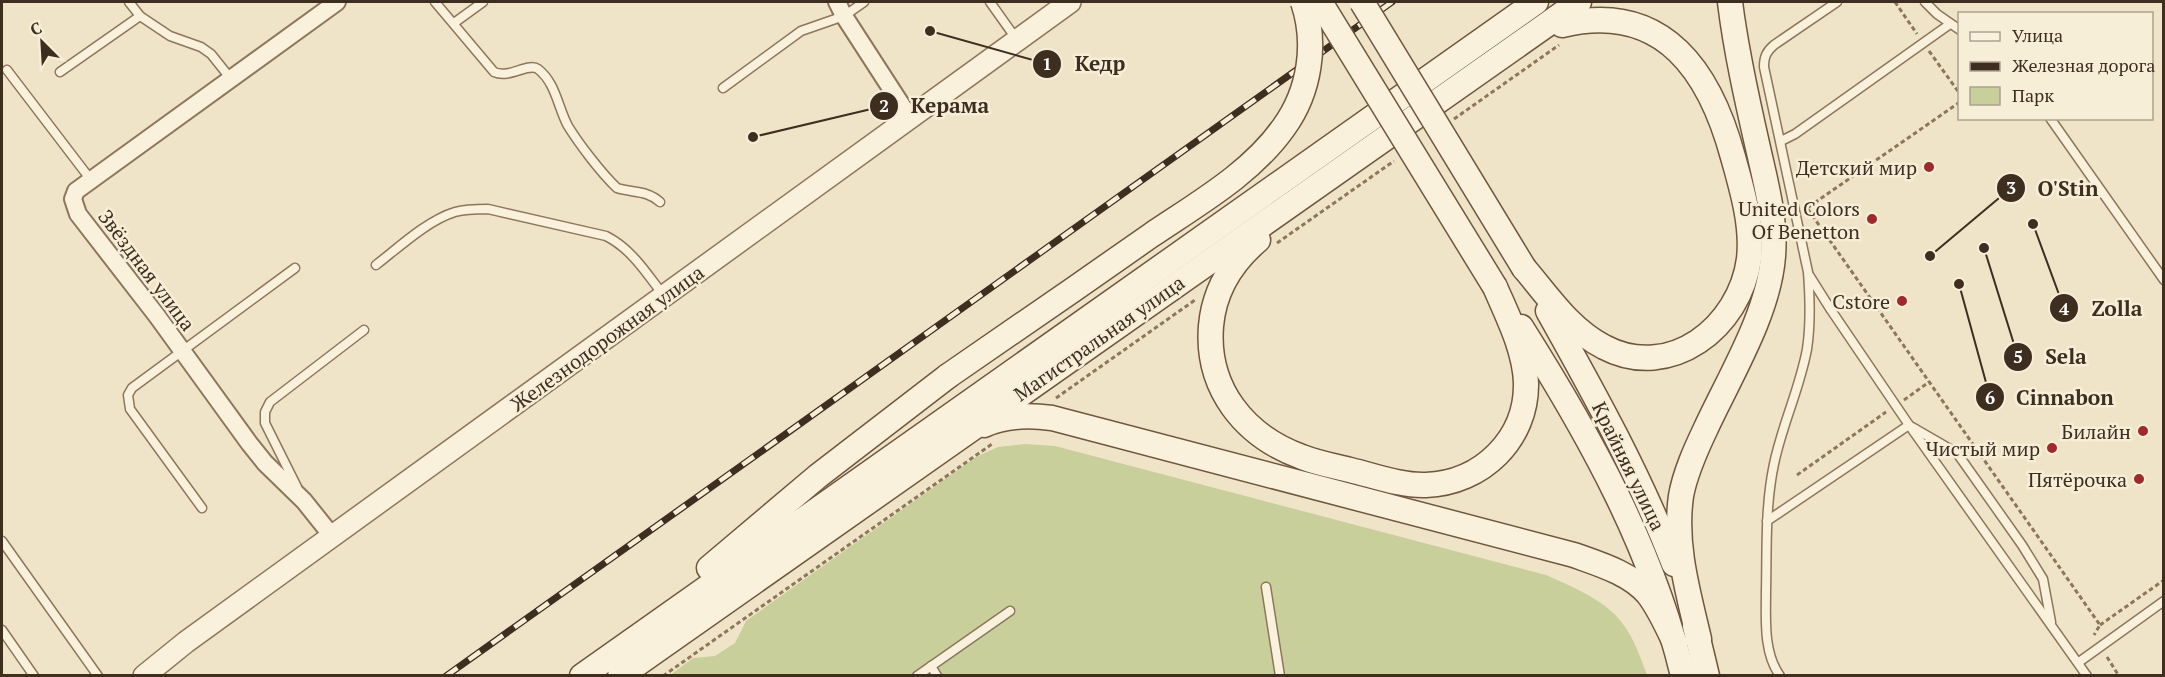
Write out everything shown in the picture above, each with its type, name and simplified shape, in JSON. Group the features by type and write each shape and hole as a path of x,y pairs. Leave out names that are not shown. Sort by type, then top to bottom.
{"main road":[{"path":"581,675 818,476 948,376 1220,188 1267,149 1289,118 1309,70 1310,30 1304,2"},
{"path":"1320,2 1495,287 1515,336 1521,358 1526,381 1524,404 1516,430 1500,453 1485,466 1468,476 1448,483 1404,484 1302,458 1260,436 1242,419 1228,401 1220,385 1211,355 1212,316 1217,298 1226,278 1244,252 1320,193 1369,148"},
{"path":"1362,2 1524,268 1567,319 1587,337 1623,355 1645,358 1665,356 1697,343 1712,332 1734,305 1744,281 1749,258 1746,210 1739,176 1711,90 1695,60 1672,33 1646,17 1619,10 1595,13 1567,22 1550,31 1498,68 1447,94"},
{"name":"Магистральная улица","path":"581,675 1536,2"},
{"name":"Магистральная улица","path":"620,675 1579,2"},
{"path":"1687,641 1682,561 1678,537 1681,494 1697,447 1756,321 1770,278 1773,255 1773,225 1769,200 1739,63 1730,2"},
{"name":"Крайняя улица","path":"1524,268 1633,470 1670,554 1687,641 1683,675"},
{"name":"Крайняя улица","path":"1495,287 1560,388 1611,484 1687,641 1707,675"},
{"path":"962,434 988,423 1011,417 1052,418 1574,555 1611,569 1637,584 1687,641"}],"street":[{"name":"Звёздная улица","path":"332,536 304,501 265,463 78,214 73,199 76,191 337,2"},
{"name":"Железнодорожная улица","path":"144,675 186,642 1070,2"},
{"path":"840,9 910,118"}],"lane":[{"path":"129,2 140,16 170,36 206,51 231,79"},
{"path":"435,2 494,72 501,76 530,67 539,70 555,92 570,129 612,184 626,191 645,192 653,195 660,202"},
{"path":"454,23 483,2"},
{"path":"723,88 801,31 840,9 864,2"},
{"path":"990,2 1017,40"},
{"path":"1780,675 1772,660 1768,640 1769,488 1806,352 1811,303 1808,272 1764,67 1767,51 1837,2"},
{"path":"1925,2 1958,29"},
{"path":"60,72 140,16"},
{"path":"1781,141 1795,134 1950,24"},
{"path":"6,70 91,180"},
{"path":"2051,120 2163,280"},
{"path":"376,265 447,215 471,209 488,209 606,236 618,242 632,255 664,296"},
{"path":"202,508 130,409 128,395 132,388 295,268"},
{"path":"1808,272 1909,425 2087,675"},
{"path":"304,501 265,423 265,412 270,402 364,330"},
{"path":"1767,521 1909,425"},
{"path":"1909,425 1957,453 2040,573 2052,625"},
{"path":"2,541 98,675"},
{"path":"1266,587 1280,675"},
{"path":"2079,662 2163,601"},
{"path":"917,675 1010,611"},
{"path":"2,630 34,675"},
{"path":"931,666 937,675"}],"path":[{"path":"1450,122 1566,40"},
{"path":"1958,103 1807,208 2100,625"},
{"path":"1275,245 1401,156"},
{"path":"1032,416 1197,298"},
{"path":"1797,475 1929,382"},
{"path":"663,675 993,443"},
{"path":"2092,638 2100,625 2163,580"}],"green space":[{"path":"1025,444 1055,446 1546,575 1588,595 1618,617 1633,641 1647,675 669,676 693,658 715,656 735,643 746,621 976,457 998,447"}],"railway":[{"path":"446,676 1392,2"}],"place":[{"name":"Кедр","path":"930,31"},
{"name":"Керама","path":"753,137"},
{"name":"Детский мир","path":"1929,167"},
{"name":"United Colors Of Benetton","path":"1872,219"},
{"name":"Zolla","path":"2033,224"},
{"name":"Sela","path":"1984,248"},
{"name":"O'Stin","path":"1930,256"},
{"name":"Cinnabon","path":"1959,284"},
{"name":"Cstore","path":"1902,301"},
{"name":"Билайн","path":"2143,431"},
{"name":"Чистый мир","path":"2052,448"},
{"name":"Пятёрочка","path":"2139,479"}]}
